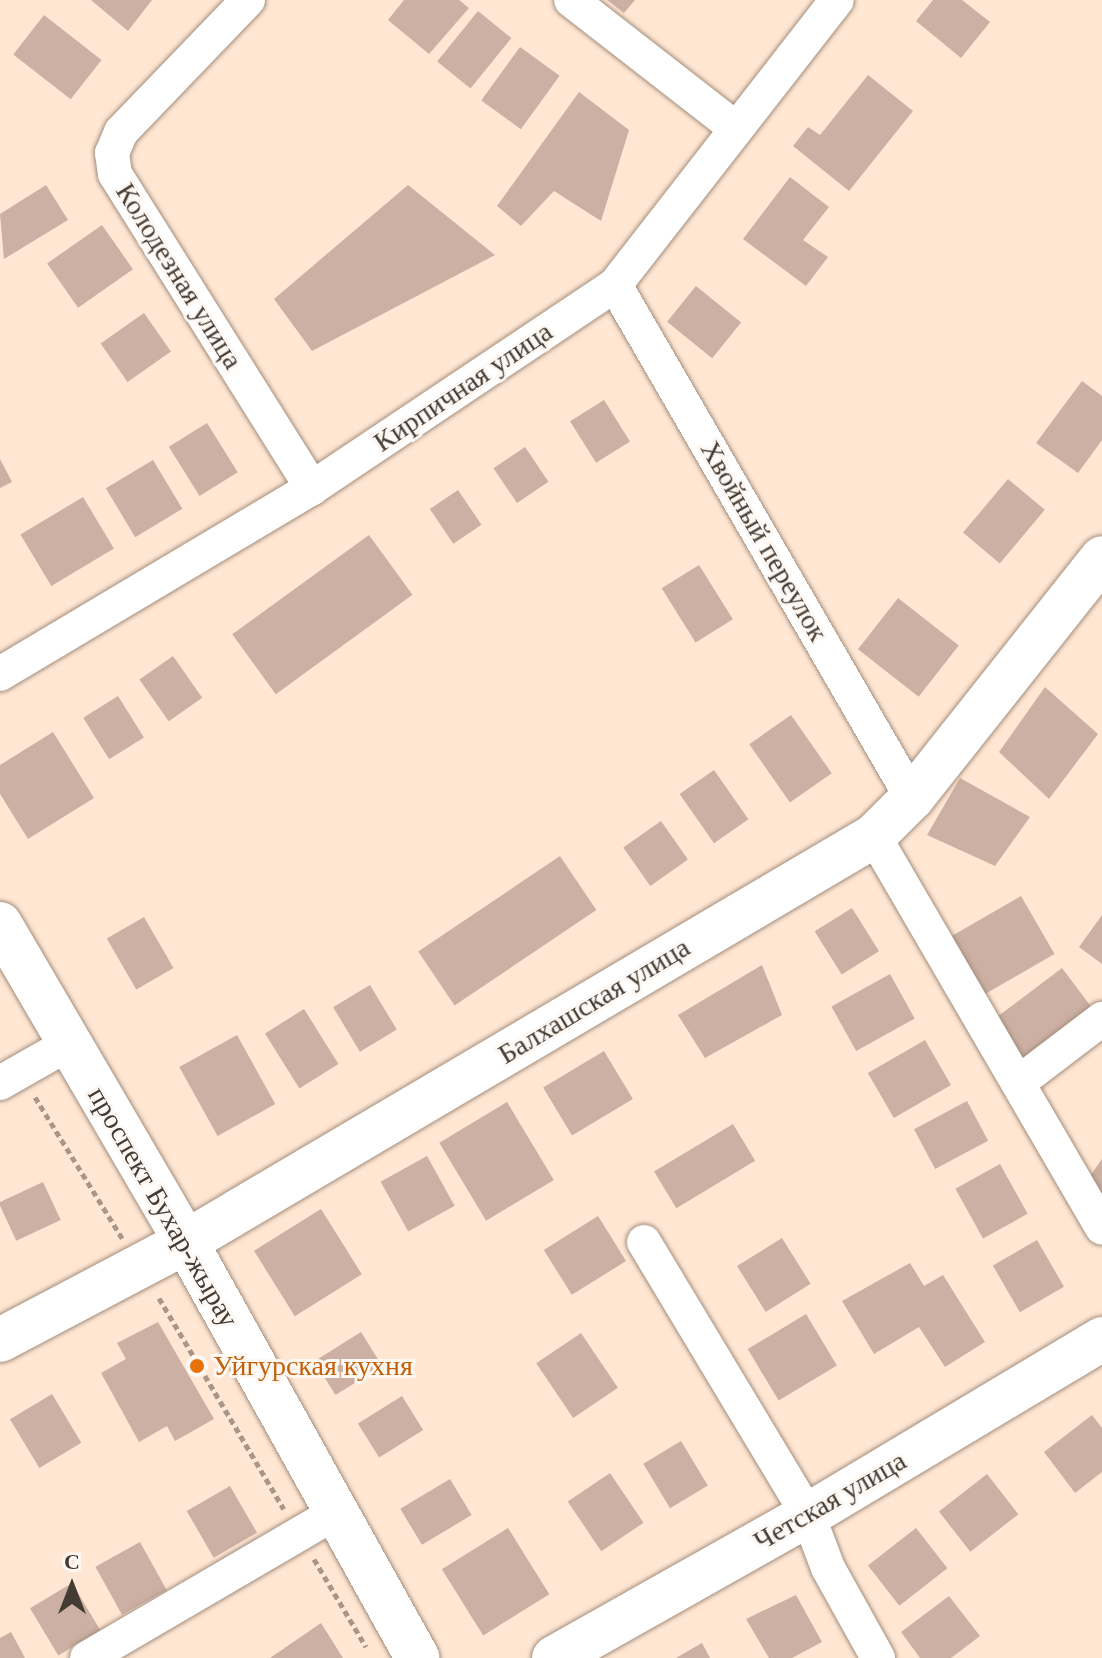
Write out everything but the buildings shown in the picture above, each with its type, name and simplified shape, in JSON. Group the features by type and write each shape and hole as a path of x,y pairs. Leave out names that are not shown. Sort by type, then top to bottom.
{"street":[{"name":"Колодезная улица","path":"248,0 121,132 112,153 115,174 312,488"},
{"path":"571,0 734,127"},
{"name":"Кирпичная улица","path":"0,674 312,488 615,285 734,127 837,0"},
{"name":"Хвойный переулок","path":"615,285 912,798"},
{"name":"Балхашская улица","path":"0,1340 186,1242 874,836 912,798 1102,558"},
{"path":"874,836 1102,1227"},
{"name":"проспект Бухар-жырау","path":"0,924 186,1242 316,1524 418,1658"},
{"path":"1018,1083 1102,1019"},
{"path":"10,1078 70,1043"},
{"path":"644,1242 808,1515 828,1568 878,1658"},
{"name":"Четская улица","path":"554,1658 808,1515 1102,1339"},
{"path":"87,1658 316,1524"}],"path":[{"path":"10,1078 316,1524 373,1658"}],"place":[{"name":"Уйгурская кухня","path":"197,1366"}]}
